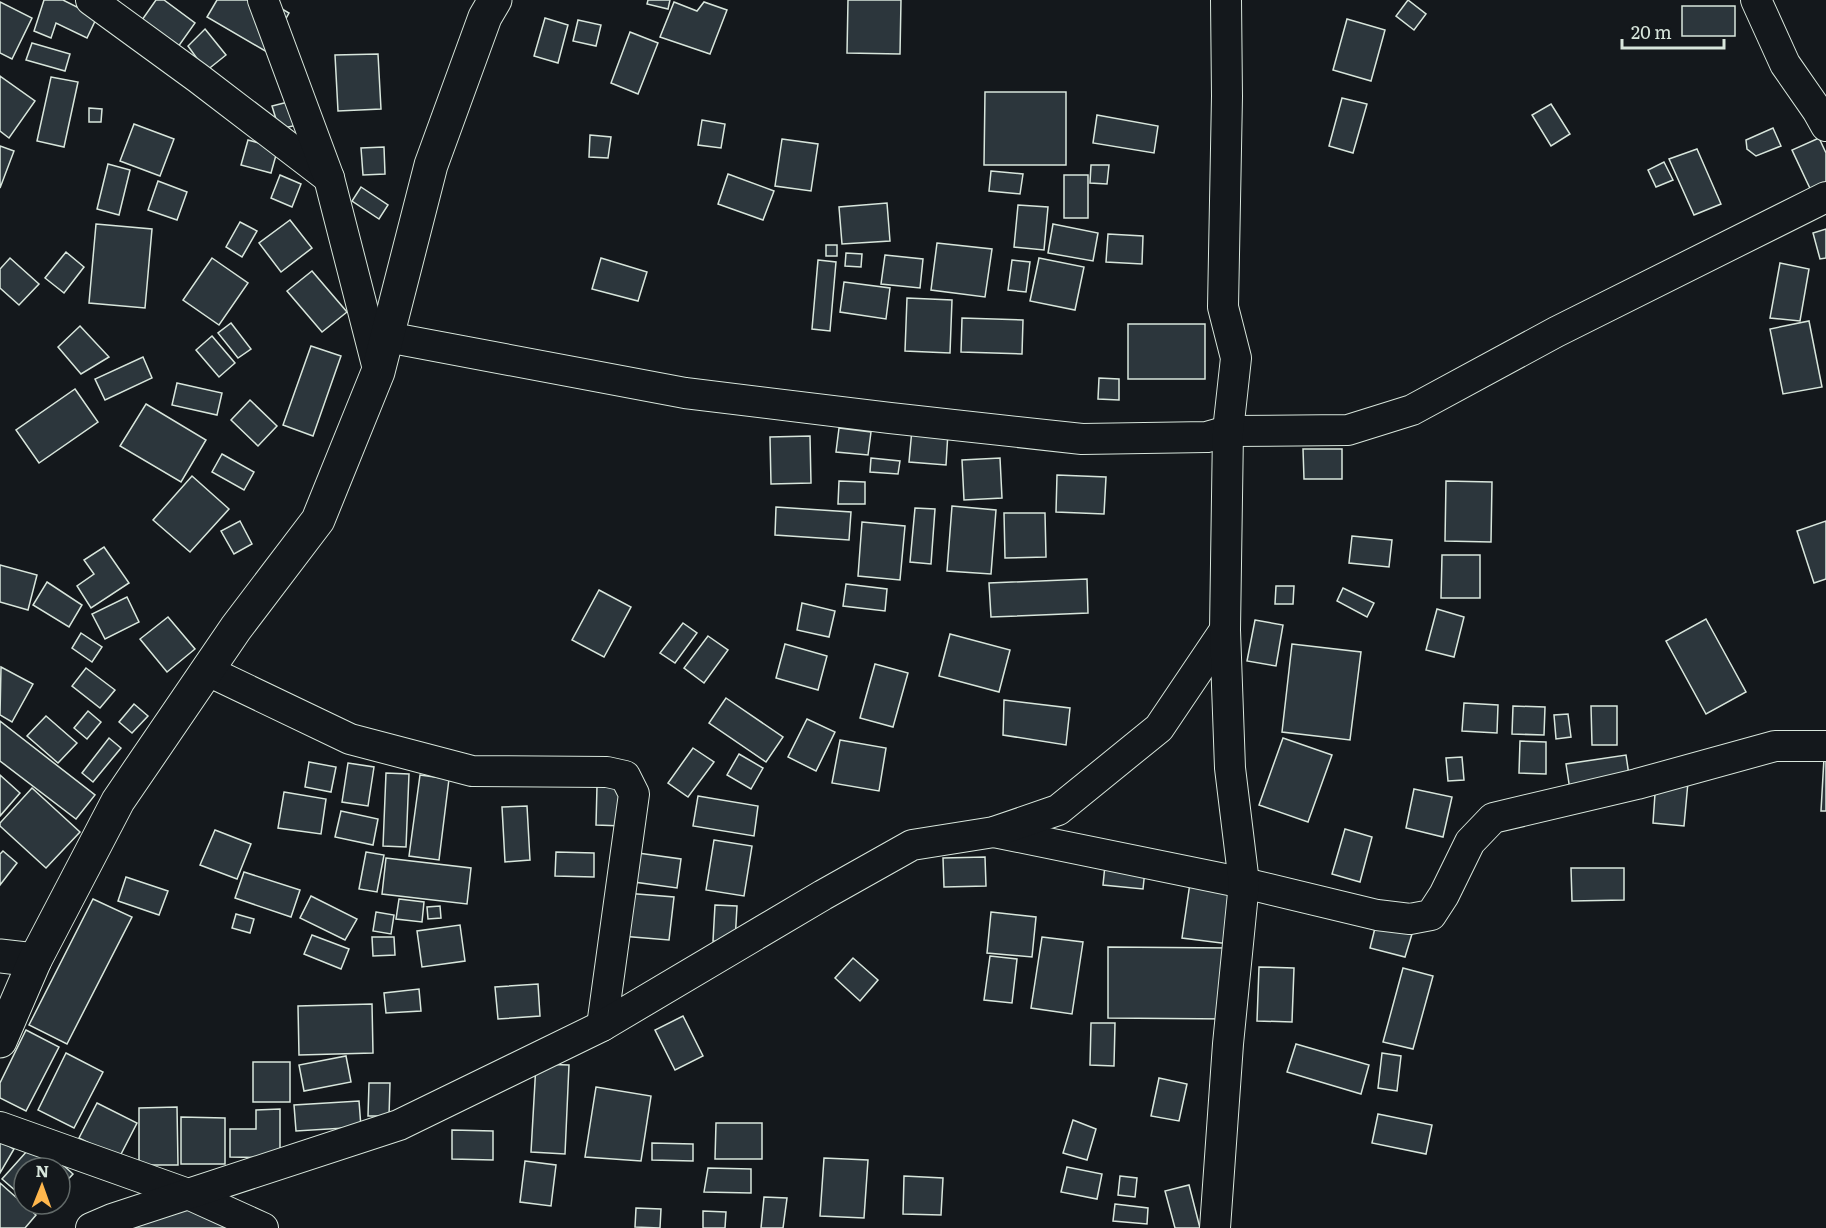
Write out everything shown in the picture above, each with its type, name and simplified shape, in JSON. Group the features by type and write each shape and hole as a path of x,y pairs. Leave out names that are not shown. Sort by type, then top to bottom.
{"street":[{"path":"91,0 329,178"},
{"path":"263,0 329,178 378,372"},
{"path":"0,1041 35,960 118,801 236,628 318,520 378,372 430,165 485,16 495,0"},
{"path":"1215,1228 1228,1044 1244,883 1230,768 1225,630 1228,431 1236,358 1223,307 1227,96 1226,0"},
{"path":"1756,0 1785,64 1826,126"},
{"path":"387,337 685,393 1082,439 1207,437 1228,431 1348,430 1412,411 1556,332 1826,197"},
{"path":"107,1225 189,1194 399,1125 602,1026 912,844 994,832 1058,810 1159,728 1225,630"},
{"path":"208,670 350,739 472,771 607,772 625,776 634,794 602,1026"},
{"path":"994,832 1244,883 1377,915 1410,919 1431,915 1444,895 1470,842 1493,818 1637,784 1775,746 1826,746"},
{"path":"0,956 35,960"},
{"path":"0,1127 189,1194 263,1228"}],"building":[{"path":"44,0 63,0 97,17 87,38 56,23 51,38 34,31"},
{"path":"156,0 164,0 195,23 173,54 137,27"},
{"path":"217,0 267,0 289,13 267,52 207,17"},
{"path":"648,0 670,0 668,9 647,4"},
{"path":"848,0 901,0 900,54 847,53"},
{"path":"1408,0 1426,14 1414,30 1396,16"},
{"path":"0,2 32,18 12,59 0,53"},
{"path":"674,2 697,11 704,2 727,10 710,54 660,37"},
{"path":"1682,6 1735,6 1735,36 1682,36"},
{"path":"545,18 568,25 558,63 534,56"},
{"path":"1347,19 1385,30 1371,81 1333,70"},
{"path":"578,20 601,25 596,46 573,41"},
{"path":"205,29 226,55 206,71 188,46"},
{"path":"630,32 658,43 638,94 611,83"},
{"path":"32,43 70,54 65,71 26,60"},
{"path":"378,54 381,109 338,111 335,55"},
{"path":"0,76 35,101 9,138 0,131"},
{"path":"51,77 78,82 64,147 37,141"},
{"path":"985,92 1066,92 1066,165 984,165"},
{"path":"1342,98 1367,104 1353,153 1329,146"},
{"path":"296,100 302,124 279,129 272,106"},
{"path":"1551,104 1570,134 1551,146 1532,115"},
{"path":"89,108 102,109 101,122 89,122"},
{"path":"1097,115 1158,126 1154,153 1093,143"},
{"path":"702,120 725,124 721,148 698,145"},
{"path":"134,124 174,139 160,176 120,161"},
{"path":"1773,128 1781,146 1756,156 1747,149 1746,140"},
{"path":"590,135 611,137 608,158 589,157"},
{"path":"1819,138 1826,153 1826,194 1815,199 1792,150"},
{"path":"782,139 818,144 811,191 775,186"},
{"path":"248,140 278,148 271,173 241,165"},
{"path":"0,146 14,151 0,188"},
{"path":"384,147 385,174 363,175 361,148"},
{"path":"1697,149 1721,204 1694,215 1669,159"},
{"path":"1664,162 1673,180 1656,187 1648,170"},
{"path":"108,164 130,170 119,215 97,209"},
{"path":"1091,165 1109,165 1107,184 1090,183"},
{"path":"991,171 1023,174 1020,194 989,191"},
{"path":"728,174 774,191 763,220 718,204"},
{"path":"280,175 301,184 292,207 271,198"},
{"path":"1064,175 1088,175 1088,218 1064,218"},
{"path":"158,181 187,192 177,220 148,210"},
{"path":"361,187 388,205 379,219 352,201"},
{"path":"887,203 890,241 842,244 839,207"},
{"path":"1018,205 1048,207 1044,250 1014,247"},
{"path":"290,220 312,248 281,272 259,243"},
{"path":"240,222 257,231 242,257 226,247"},
{"path":"96,224 152,229 145,308 89,303"},
{"path":"1053,224 1098,233 1093,261 1048,253"},
{"path":"1826,229 1826,258 1820,259 1813,233"},
{"path":"1108,234 1143,236 1142,264 1106,262"},
{"path":"937,243 992,249 985,297 931,290"},
{"path":"826,245 837,245 837,256 826,256"},
{"path":"66,252 84,267 64,293 45,278"},
{"path":"846,253 862,254 861,267 845,266"},
{"path":"885,255 923,259 920,288 881,284"},
{"path":"10,258 39,284 19,305 0,288 0,269"},
{"path":"212,258 248,283 219,325 183,300"},
{"path":"601,258 647,272 638,301 592,289"},
{"path":"1039,258 1084,267 1075,310 1030,301"},
{"path":"818,260 836,262 830,331 812,329"},
{"path":"1012,260 1030,262 1026,292 1008,290"},
{"path":"1780,263 1809,269 1800,321 1770,318"},
{"path":"312,271 347,312 322,332 287,291"},
{"path":"844,282 890,288 886,319 840,312"},
{"path":"907,298 952,300 950,353 905,351"},
{"path":"962,318 1023,320 1022,354 961,352"},
{"path":"1809,321 1822,387 1783,394 1770,329"},
{"path":"231,323 251,349 238,358 218,333"},
{"path":"1128,324 1205,324 1205,379 1128,379"},
{"path":"80,326 109,357 81,374 58,347"},
{"path":"212,336 235,363 219,377 196,350"},
{"path":"311,346 341,356 313,436 283,425"},
{"path":"143,357 152,378 105,400 95,379"},
{"path":"1099,378 1119,379 1119,400 1098,399"},
{"path":"177,383 222,393 217,415 172,405"},
{"path":"75,389 98,422 39,463 16,430"},
{"path":"250,400 277,426 258,446 231,420"},
{"path":"146,404 206,440 181,482 120,446"},
{"path":"839,428 871,432 868,455 836,452"},
{"path":"912,429 948,432 946,465 909,462"},
{"path":"810,436 811,483 771,484 770,437"},
{"path":"1303,449 1342,449 1342,479 1304,479"},
{"path":"222,454 254,472 244,490 212,472"},
{"path":"871,458 900,461 898,474 870,472"},
{"path":"1000,458 1002,498 964,500 962,460"},
{"path":"1057,475 1106,477 1104,514 1056,512"},
{"path":"192,476 229,509 190,552 153,520"},
{"path":"839,481 865,482 865,504 838,504"},
{"path":"1446,481 1492,482 1491,542 1445,541"},
{"path":"952,506 996,510 991,574 947,571"},
{"path":"776,507 851,512 849,540 775,535"},
{"path":"915,508 935,509 931,564 910,562"},
{"path":"1004,513 1045,513 1046,557 1005,558"},
{"path":"240,521 252,544 234,554 221,531"},
{"path":"1826,521 1826,579 1814,583 1797,531"},
{"path":"862,522 905,526 900,580 858,576"},
{"path":"1352,536 1392,540 1389,567 1349,563"},
{"path":"104,547 129,583 91,608 77,586 94,574 84,560"},
{"path":"1442,555 1480,555 1480,598 1441,598"},
{"path":"0,565 37,575 28,610 0,602"},
{"path":"1087,579 1088,613 991,617 989,583"},
{"path":"47,582 82,605 69,627 33,605"},
{"path":"846,584 887,589 885,611 843,606"},
{"path":"1276,586 1294,586 1293,604 1275,604"},
{"path":"1343,588 1374,603 1367,617 1337,601"},
{"path":"599,590 631,607 604,657 572,640"},
{"path":"127,597 139,622 105,639 92,614"},
{"path":"802,603 835,611 829,637 797,630"},
{"path":"1437,609 1464,617 1454,657 1426,650"},
{"path":"168,617 195,649 167,672 140,639"},
{"path":"1706,619 1746,692 1706,714 1666,641"},
{"path":"1255,620 1283,625 1276,666 1247,661"},
{"path":"683,623 697,633 675,663 660,653"},
{"path":"81,633 102,647 92,662 72,648"},
{"path":"950,634 1010,650 999,692 939,676"},
{"path":"708,636 728,650 704,683 684,668"},
{"path":"785,644 827,656 818,690 776,678"},
{"path":"1292,644 1361,652 1350,740 1282,732"},
{"path":"875,664 908,673 893,727 860,718"},
{"path":"1,667 33,684 12,722 0,715"},
{"path":"86,668 115,690 100,708 72,686"},
{"path":"726,698 783,737 766,762 709,723"},
{"path":"1004,700 1070,708 1066,745 1003,735"},
{"path":"1464,703 1498,705 1497,733 1462,731"},
{"path":"134,704 148,716 132,733 119,722"},
{"path":"1513,706 1545,707 1544,735 1512,734"},
{"path":"1591,706 1617,706 1617,745 1592,745"},
{"path":"88,711 101,722 87,739 74,728"},
{"path":"1568,714 1571,737 1556,739 1554,715"},
{"path":"46,716 77,743 58,763 27,736"},
{"path":"807,719 835,732 816,771 788,757"},
{"path":"0,721 95,795 76,819 0,761"},
{"path":"109,738 121,748 93,782 82,773"},
{"path":"1283,738 1332,755 1308,822 1259,805"},
{"path":"840,740 886,748 879,791 832,783"},
{"path":"1520,741 1546,742 1546,774 1519,773"},
{"path":"693,748 714,762 688,797 668,783"},
{"path":"739,754 763,768 751,789 727,775"},
{"path":"1626,755 1630,782 1570,790 1566,764"},
{"path":"1462,757 1464,780 1448,781 1446,758"},
{"path":"1824,758 1826,758 1826,811 1821,811"},
{"path":"309,762 336,767 331,792 305,787"},
{"path":"348,763 374,767 368,806 342,802"},
{"path":"386,773 409,774 406,847 383,846"},
{"path":"0,775 20,793 0,816"},
{"path":"420,775 449,779 439,860 409,856"},
{"path":"1656,779 1688,782 1684,826 1653,823"},
{"path":"597,786 624,787 623,826 596,825"},
{"path":"32,788 80,832 46,868 0,826 0,823"},
{"path":"1414,789 1452,797 1443,837 1406,828"},
{"path":"284,792 326,799 321,834 278,828"},
{"path":"698,796 758,806 754,836 693,826"},
{"path":"527,806 530,860 505,862 502,807"},
{"path":"341,811 378,819 373,845 335,837"},
{"path":"1345,829 1372,837 1360,882 1332,874"},
{"path":"215,830 251,844 237,879 200,865"},
{"path":"714,840 752,846 744,896 706,890"},
{"path":"3,851 17,863 0,885 0,854"},
{"path":"366,852 384,855 377,892 359,889"},
{"path":"556,852 594,853 594,877 555,876"},
{"path":"638,853 681,859 677,888 634,882"},
{"path":"985,857 986,886 944,887 943,858"},
{"path":"386,858 471,868 467,904 382,894"},
{"path":"1105,865 1145,870 1143,889 1103,885"},
{"path":"1571,868 1624,868 1624,900 1572,901"},
{"path":"244,872 300,890 291,917 235,898"},
{"path":"126,877 168,891 159,915 118,901"},
{"path":"1190,883 1236,889 1229,944 1182,938"},
{"path":"625,893 674,897 669,940 621,936"},
{"path":"311,896 357,919 345,940 300,918"},
{"path":"93,899 132,917 67,1044 29,1025"},
{"path":"399,899 424,902 422,922 396,919"},
{"path":"715,905 737,906 735,942 713,941"},
{"path":"440,906 441,918 428,919 427,907"},
{"path":"376,912 394,915 391,934 373,931"},
{"path":"991,912 1036,917 1032,957 987,953"},
{"path":"236,914 254,919 250,933 232,928"},
{"path":"1376,924 1412,934 1405,957 1370,948"},
{"path":"460,925 465,961 422,967 417,931"},
{"path":"312,935 349,949 341,969 304,954"},
{"path":"372,937 394,937 395,955 373,956"},
{"path":"1042,937 1083,942 1072,1014 1031,1008"},
{"path":"1108,947 1229,948 1229,1019 1108,1018"},
{"path":"990,956 1017,959 1012,1003 984,1000"},
{"path":"853,958 878,980 860,1001 835,978"},
{"path":"1259,967 1294,968 1292,1022 1257,1021"},
{"path":"1403,968 1433,976 1413,1049 1383,1042"},
{"path":"538,984 540,1016 498,1019 495,987"},
{"path":"419,989 421,1011 386,1013 384,993"},
{"path":"372,1004 373,1053 299,1055 298,1006"},
{"path":"683,1016 703,1056 675,1070 655,1030"},
{"path":"1091,1023 1115,1023 1114,1066 1090,1065"},
{"path":"26,1030 59,1047 26,1111 0,1098 0,1083"},
{"path":"1296,1044 1369,1065 1361,1094 1287,1072"},
{"path":"66,1053 103,1072 74,1128 38,1110"},
{"path":"1382,1053 1401,1056 1397,1091 1378,1088"},
{"path":"346,1056 351,1082 304,1091 299,1065"},
{"path":"253,1062 290,1062 290,1102 253,1102"},
{"path":"536,1064 569,1065 565,1154 531,1152"},
{"path":"1159,1078 1187,1084 1179,1121 1151,1116"},
{"path":"369,1083 390,1083 389,1116 368,1116"},
{"path":"596,1087 651,1096 641,1161 585,1157"},
{"path":"359,1101 361,1127 296,1131 294,1105"},
{"path":"97,1103 137,1123 119,1158 79,1138"},
{"path":"177,1107 178,1165 139,1165 139,1108"},
{"path":"280,1109 280,1158 230,1157 230,1129 256,1129 256,1110"},
{"path":"1378,1114 1432,1125 1426,1154 1372,1143"},
{"path":"181,1117 225,1118 225,1164 181,1164"},
{"path":"1073,1120 1096,1129 1087,1160 1063,1153"},
{"path":"716,1123 762,1123 762,1159 715,1159"},
{"path":"452,1130 493,1131 493,1160 452,1159"},
{"path":"0,1141 14,1149 0,1173"},
{"path":"36,1141 53,1156 23,1156"},
{"path":"652,1143 693,1144 693,1161 652,1160"},
{"path":"824,1158 868,1160 864,1218 820,1216"},
{"path":"525,1161 556,1165 551,1206 520,1202"},
{"path":"1067,1167 1102,1174 1097,1199 1061,1192"},
{"path":"12,1168 12,1188 2,1179"},
{"path":"708,1168 751,1169 751,1193 704,1192"},
{"path":"904,1176 943,1178 941,1215 903,1214"},
{"path":"1120,1176 1137,1178 1135,1197 1118,1195"},
{"path":"0,1183 12,1194 12,1216 35,1216 25,1228 0,1228"},
{"path":"1189,1185 1200,1228 1175,1228 1165,1191"},
{"path":"764,1197 787,1198 783,1228 761,1228"},
{"path":"190,1203 231,1228 136,1228 132,1222"},
{"path":"1115,1204 1148,1208 1147,1224 1113,1221"},
{"path":"636,1208 661,1209 660,1228 635,1227"},
{"path":"703,1211 726,1212 725,1228 703,1228"}]}
